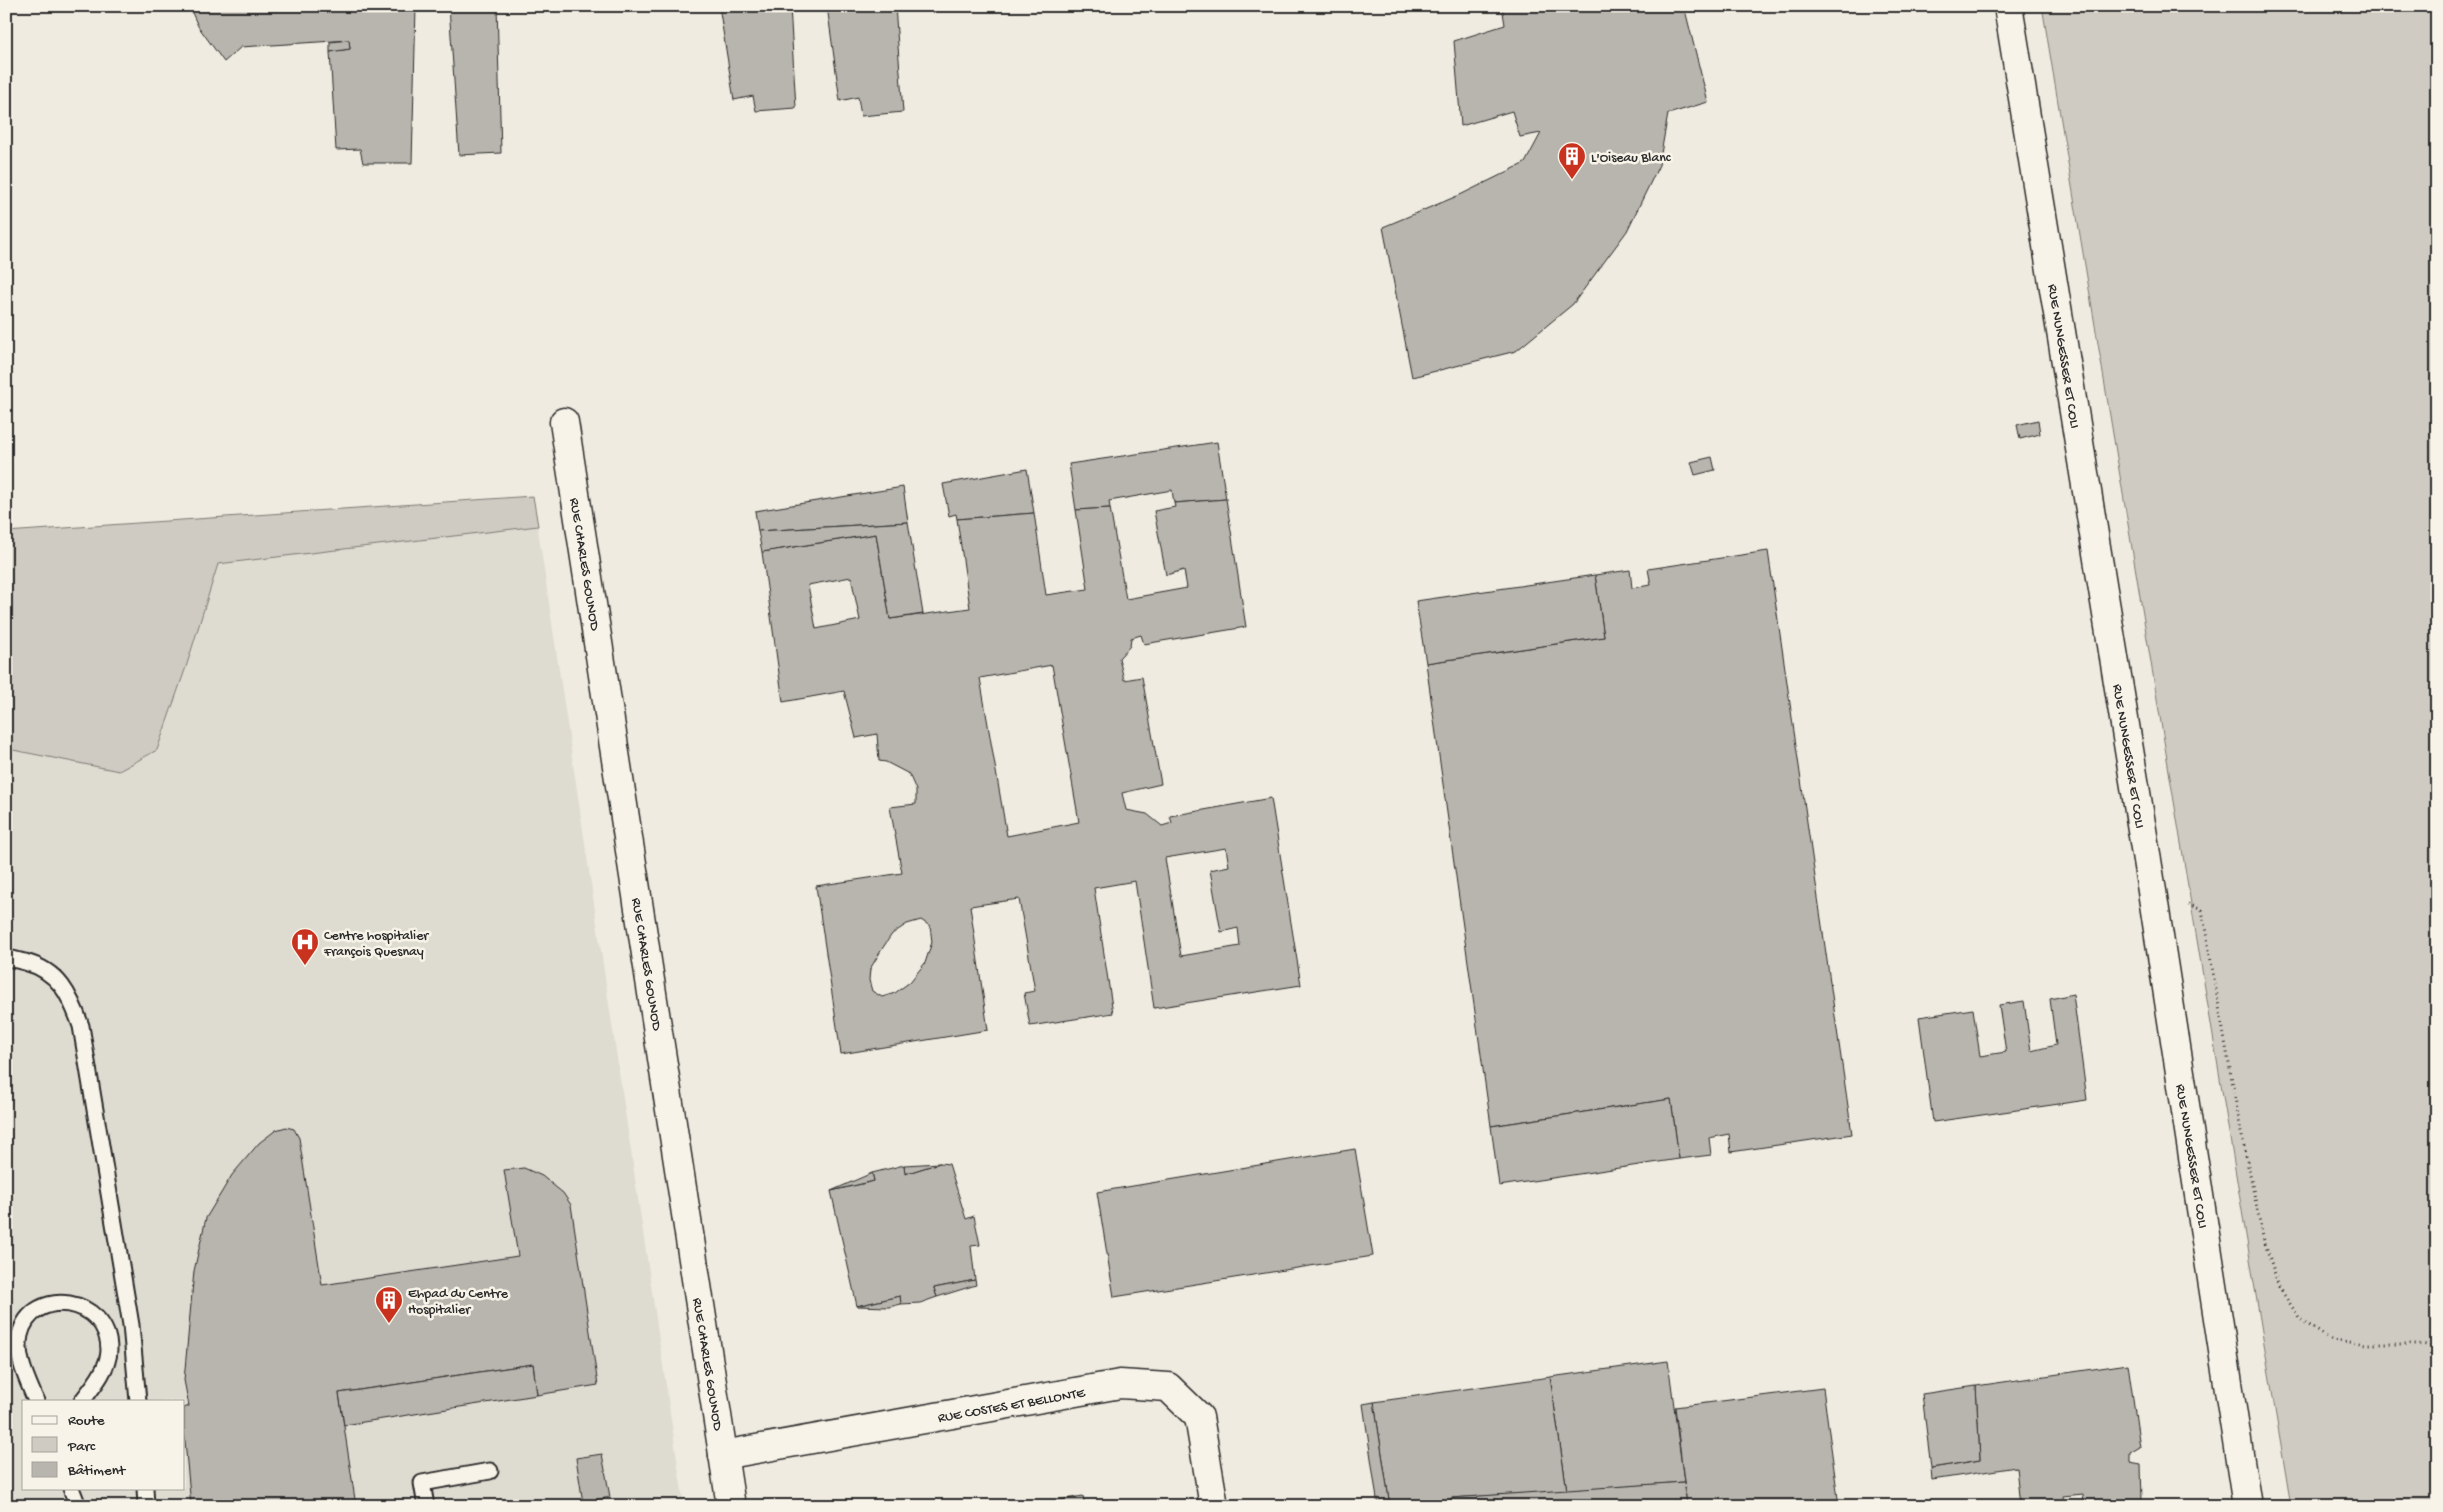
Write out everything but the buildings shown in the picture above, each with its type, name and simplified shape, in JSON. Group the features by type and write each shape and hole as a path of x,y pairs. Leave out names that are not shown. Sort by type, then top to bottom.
{"street":[{"name":"RUE NUNGESSER ET COLI","path":"2008,6 2152,891 2247,1506"},
{"name":"RUE CHARLES GOUNOD","path":"564,422 732,1506"},
{"name":"RUE COSTES ET BELLONTE","path":"723,1455 1120,1384 1168,1387 1199,1417 1214,1506"}],"lane":[{"path":"6,959 37,965 55,976 71,998 81,1026 130,1325 138,1400"},
{"path":"36,1400 19,1351 20,1334 27,1321 38,1311 48,1304 60,1302 72,1303 85,1309 97,1318 106,1335 109,1352 103,1369 83,1400"},
{"path":"426,1506 422,1483 490,1471"},
{"path":"72,1490 78,1506"},
{"path":"144,1490 146,1506"}],"path":[{"path":"2152,891 2202,910 2243,1142 2263,1237 2279,1287 2300,1319 2331,1340 2368,1344 2416,1344 2437,1348"}],"shaded area":[{"name":"Centre hospitalier François Quesnay","path":"533,496 684,1506 6,1506 6,532"}],"green space":[{"path":"2042,6 2437,6 2437,1506 2291,1506"},
{"path":"533,496 538,526 218,564 187,664 157,750 119,771 13,750 6,752 6,532"}],"place":[{"name":"L'Oiseau Blanc","path":"1572,180"},
{"name":"Centre hospitalier François Quesnay","path":"305,966"},
{"name":"Ehpad du Centre Hospitalier","path":"389,1324"}]}
